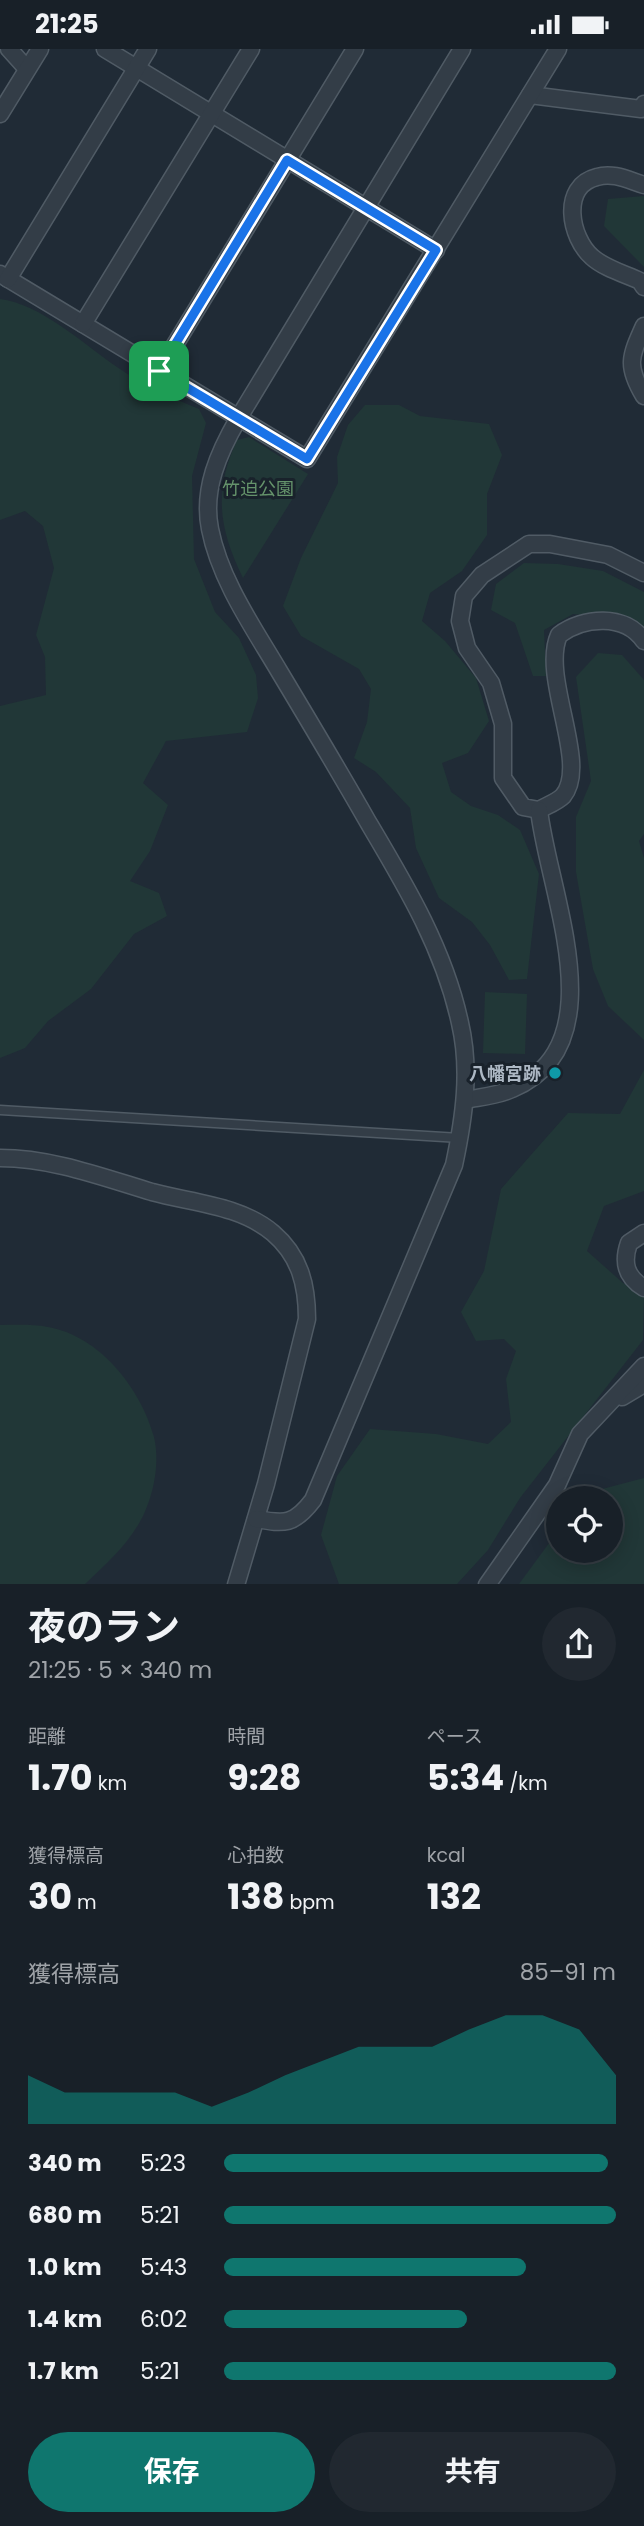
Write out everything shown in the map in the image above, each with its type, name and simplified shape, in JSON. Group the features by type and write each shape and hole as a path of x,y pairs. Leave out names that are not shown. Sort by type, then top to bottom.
{"street":[{"path":"9,49 27,69"},
{"path":"0,114 40,49"},
{"path":"105,49 436,250"},
{"path":"148,49 4,277 307,459 558,49"},
{"path":"83,324 251,49"},
{"path":"159,371 355,49"},
{"path":"256,1520 283,1523 301,1516 313,1500 454,1165 465,1100 461,1025 446,972 418,905 239,603 209,528 209,485 220,450 462,49"},
{"path":"530,95 641,109 644,104"},
{"path":"644,184 614,175 595,177 582,185 573,200 573,220 579,243 593,258 640,281 644,287"},
{"path":"644,326 631,354 632,376 644,396"},
{"path":"644,573 608,555 550,544 529,544 482,575 464,596 460,621 467,648 491,683 503,724 503,778 523,807 539,810 562,797 569,783 569,750 554,656 559,635 584,621 600,620 633,629 644,641"},
{"path":"465,1100 505,1092 531,1079 557,1050 568,1024 572,991 539,810"},
{"path":"0,1158 39,1161 220,1208 253,1219 274,1234 293,1255 307,1292 307,1319 256,1520 236,1584"},
{"path":"644,1233 631,1240 625,1257 629,1275 644,1288"},
{"path":"487,1584 557,1485 575,1440 644,1366"},
{"path":"607,1404 644,1384"}],"lane":[{"path":"0,1110 460,1138"}],"green space":[{"path":"644,196 644,267 604,226 608,199"},
{"path":"0,299 15,302 46,316 117,367 167,395 199,409 206,423 192,476 194,559 215,612 239,638 256,675 258,698 247,732 166,741 143,783 168,805 150,851 130,881 159,893 167,916 134,934 91,989 48,1021 25,1048 0,1058 0,706 46,695 45,657 36,635 54,568 43,526 25,511 0,520"},
{"path":"365,405 399,405 420,416 489,424 502,455 487,494 487,535 462,571 430,593 422,621 445,641 476,678 489,721 468,753 442,763 451,792 471,806 498,815 520,830 539,874 527,979 509,980 490,945 472,922 439,898 416,848 410,808 376,772 354,758 367,722 371,689 359,669 301,636 283,606 301,558 338,483 337,457 348,425"},
{"name":"竹迫公園","path":"249,437 308,474 243,578 228,542 222,493 237,440"},
{"path":"524,563 558,564 603,571 644,592 644,632 614,618 573,614 544,630 546,676 533,676 515,623 491,610 496,584"},
{"path":"598,653 622,655 644,680 644,834 639,841 644,858 644,1040 608,1006 593,969 576,872 576,817 591,781 576,677"},
{"path":"485,992 527,994 525,1054 483,1053"},
{"path":"644,1070 644,1191 604,1206 587,1251 623,1283 644,1294 643,1340 520,1498 488,1550 457,1584 339,1584 321,1535 337,1476 370,1429 436,1434 488,1444 511,1422 506,1379 516,1351 504,1339 476,1341 461,1312 484,1271 501,1189 568,1113 620,1114"},
{"path":"0,1325 48,1327 85,1341 116,1367 128,1383 148,1419 154,1437 155,1477 143,1516 124,1544 85,1584 0,1584"},
{"path":"644,1478 644,1584 519,1584 546,1547 546,1563 623,1563 623,1486 614,1486"}],"place":[{"name":"八幡宮跡","path":"555,1073"}],"route":[{"path":"287,160 436,250 307,459 159,371 287,160"}]}
